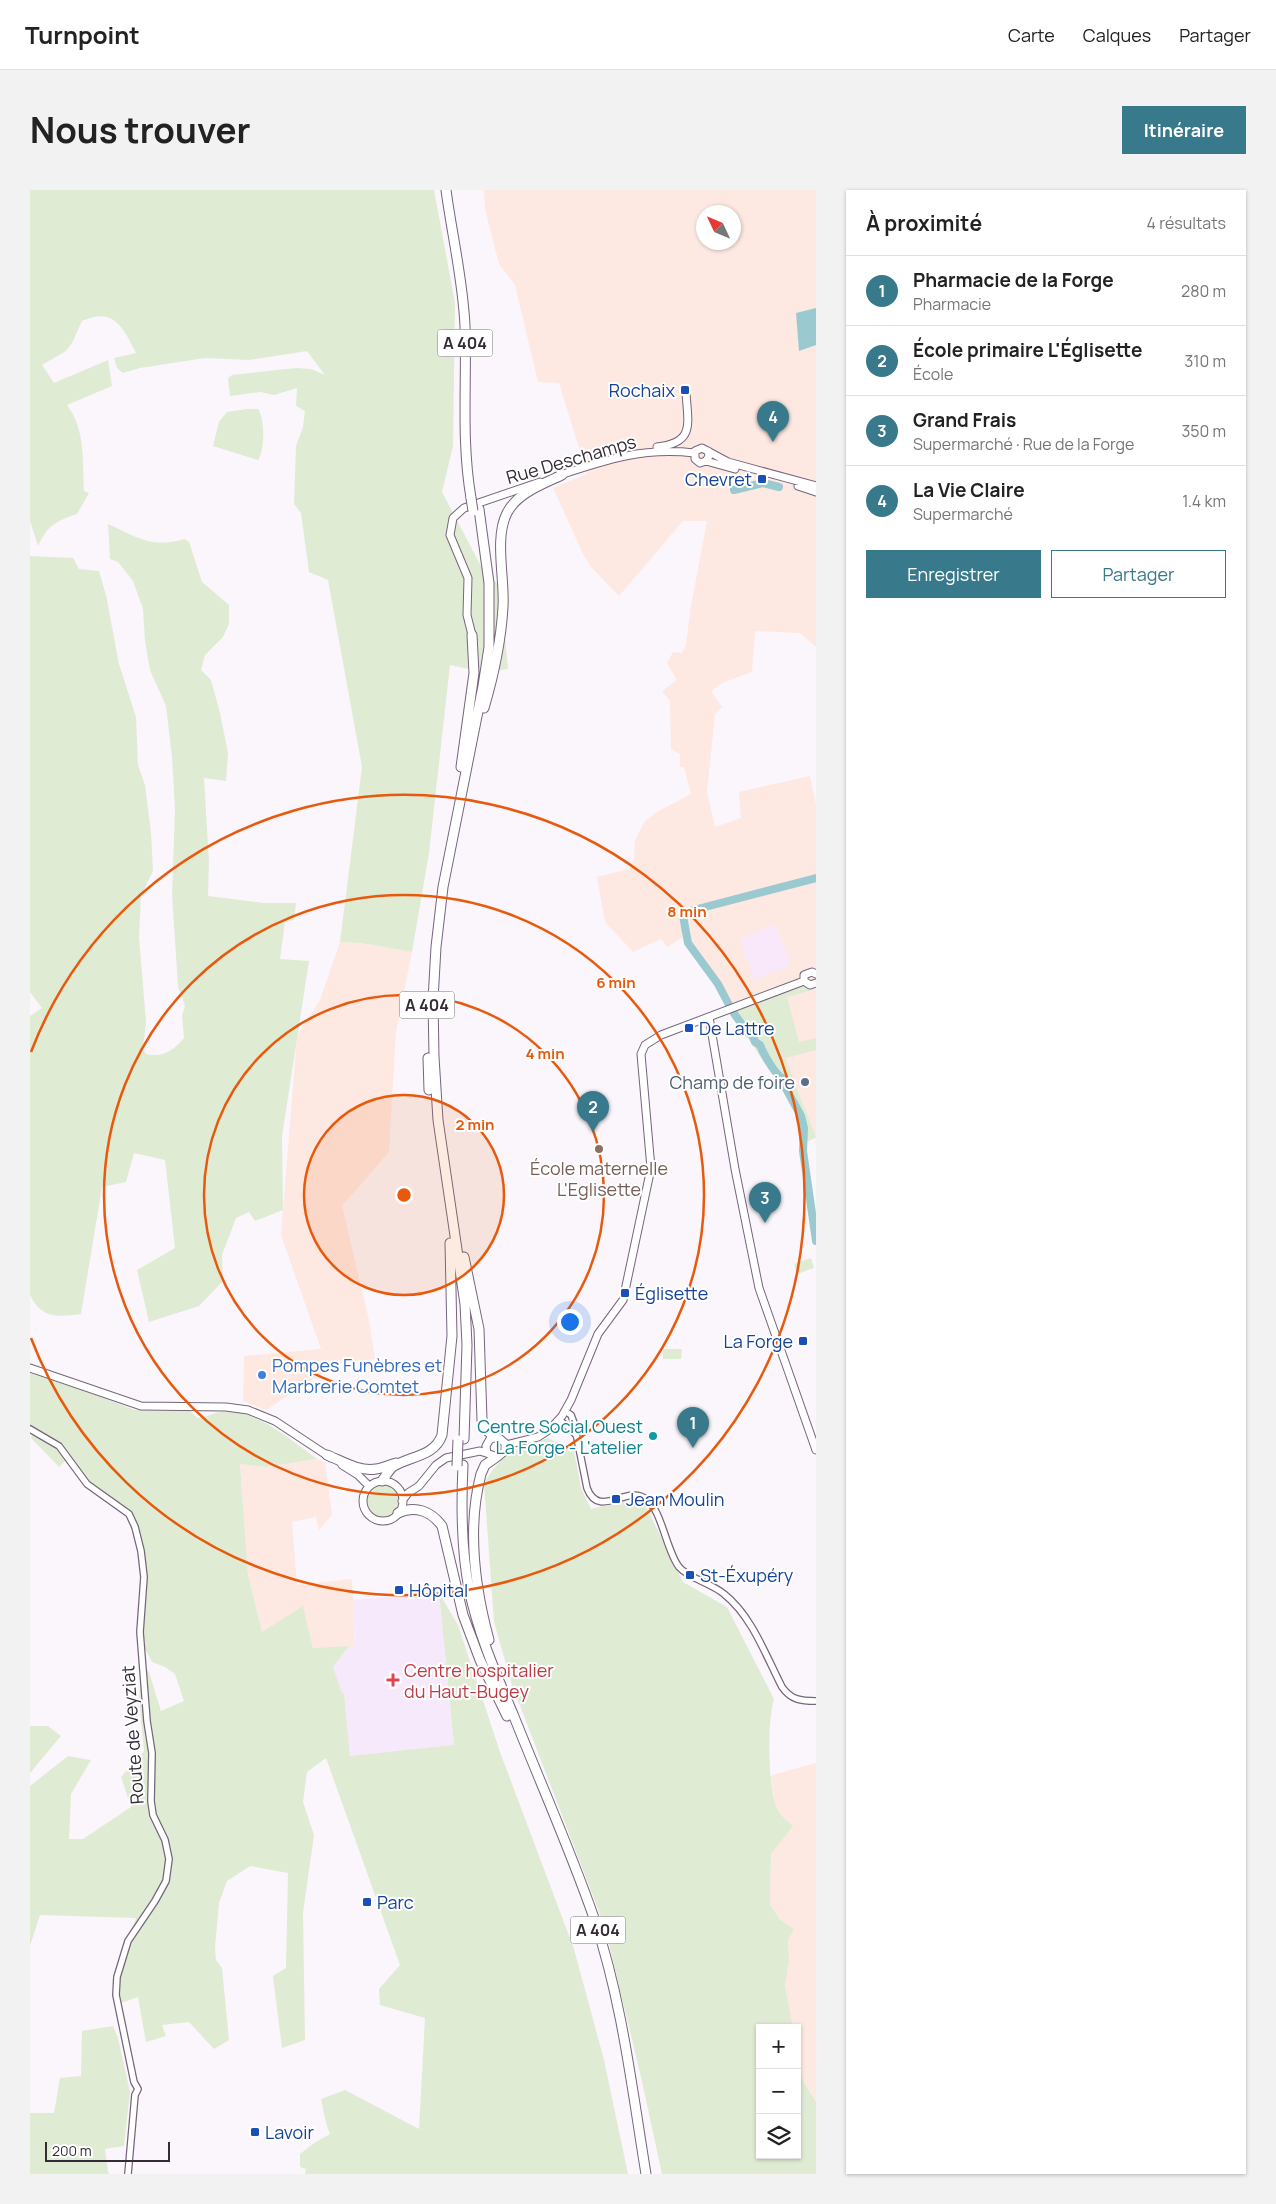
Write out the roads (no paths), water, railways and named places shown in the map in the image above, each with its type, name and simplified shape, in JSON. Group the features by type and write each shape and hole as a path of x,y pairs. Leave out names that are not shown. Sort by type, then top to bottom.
{"highway":[{"name":"A 404","path":"446,190 464,302 464,441 474,497"},
{"name":"A 404","path":"452,190 470,307 470,432 474,497 472,509 489,583 490,631 483,686 435,904 427,1008 428,1076 432,1122 460,1319 461,1440"},
{"path":"464,768 498,652 503,606 501,537 504,520 510,508 519,498 562,474"},
{"path":"464,768 474,673 472,635"},
{"name":"A 404","path":"464,768 445,879 435,964 434,1057 438,1120 465,1304 466,1345 456,1526 462,1583 478,1641 580,1896 597,1947 612,2009 640,2174"},
{"path":"444,1167 479,1329 482,1420 486,1430 495,1437"},
{"path":"382,1481 394,1466 435,1447 440,1441 443,1431 452,1336 450,1243"},
{"path":"327,1455 353,1466 370,1470 410,1459"},
{"path":"491,1455 480,1479 476,1507 475,1554 483,1615 506,1698"},
{"name":"A 404","path":"460,1466 462,1526 467,1575 482,1637 583,1888 602,1946 618,2014 646,2174"},
{"path":"398,1513 410,1509 422,1510 433,1516 442,1526 463,1615 477,1652 507,1716"}],"main road":[{"path":"602,461 639,449 670,446 680,441 686,434 688,426 686,393"},
{"path":"816,486 728,462 700,448 694,453 696,461 700,463 706,461 816,492"},
{"path":"706,461 709,456 708,451"},
{"name":"Rue Deschamps","path":"472,509 486,500 602,461 644,452 694,453"},
{"path":"472,509 453,518 450,535 468,578 467,615 472,635"},
{"path":"804,981 807,972 816,974"},
{"path":"804,981 810,985 816,982"},
{"path":"506,1445 538,1437 558,1420 565,1411 594,1343 621,1304 627,1288 651,1168 641,1064 642,1050 654,1038 804,981"},
{"path":"709,1017 735,1169 759,1288 816,1450"},
{"path":"30,1368 141,1406 226,1407 248,1410 275,1422 358,1475 369,1486"},
{"path":"495,1437 501,1438 506,1445 503,1454 491,1455 478,1451 444,1460 436,1465 422,1483 408,1493 402,1501 398,1513 392,1518 385,1520 375,1519 367,1514 363,1501 369,1486 382,1481 388,1482 398,1489 406,1489 445,1455 486,1443 495,1437"},
{"path":"486,1443 491,1455"},
{"path":"398,1489 402,1501"}],"street":[{"path":"565,1411 572,1417 582,1455 587,1488 592,1498 603,1502 636,1494 647,1499 653,1508 678,1566 688,1574 709,1583 722,1592 739,1610 753,1631 782,1687 789,1695 802,1701 816,1701"},
{"path":"558,1420 571,1429 576,1436"},
{"name":"Route de Veyziat","path":"30,1429 59,1446 87,1484 129,1514 137,1533 144,1576 140,1632 147,1721 152,1753 151,1800 153,1815 165,1840 169,1859 166,1882 156,1901 128,1941 117,1977 116,1996 134,2082 138,2089 135,2095 128,2174"}],"water":[{"path":"816,308 816,345 799,351 796,313"}],"waterway":[{"path":"734,490 763,483 779,487"},
{"path":"729,1005 718,984 688,943 683,916 686,912 816,878"},
{"path":"733,1012 748,1033 752,1034 755,1042 760,1045 772,1067 782,1078 801,1116 804,1128 803,1151 816,1241"}],"place":[{"name":"Rochaix","path":"685,390"},
{"name":"La Vie Claire","path":"773,442"},
{"name":"Chevret","path":"762,479"},
{"name":"De Lattre","path":"689,1028"},
{"name":"Champ de foire","path":"805,1082"},
{"name":"École primaire L'Églisette","path":"593,1132"},
{"name":"École maternelle L'Eglisette","path":"599,1149"},
{"name":"Grand Frais","path":"765,1223"},
{"name":"Églisette","path":"625,1293"},
{"name":"La Forge","path":"803,1341"},
{"name":"Pompes Funèbres et Marbrerie Comtet","path":"262,1375"},
{"name":"Centre Social Ouest La Forge - L'atelier","path":"653,1436"},
{"name":"Pharmacie de la Forge","path":"693,1448"},
{"name":"Jean Moulin","path":"616,1499"},
{"name":"St-Éxupéry","path":"690,1575"},
{"name":"Hôpital","path":"399,1590"},
{"name":"Centre hospitalier du Haut-Bugey","path":"393,1680"},
{"name":"Parc","path":"367,1902"},
{"name":"Lavoir","path":"255,2132"}]}
